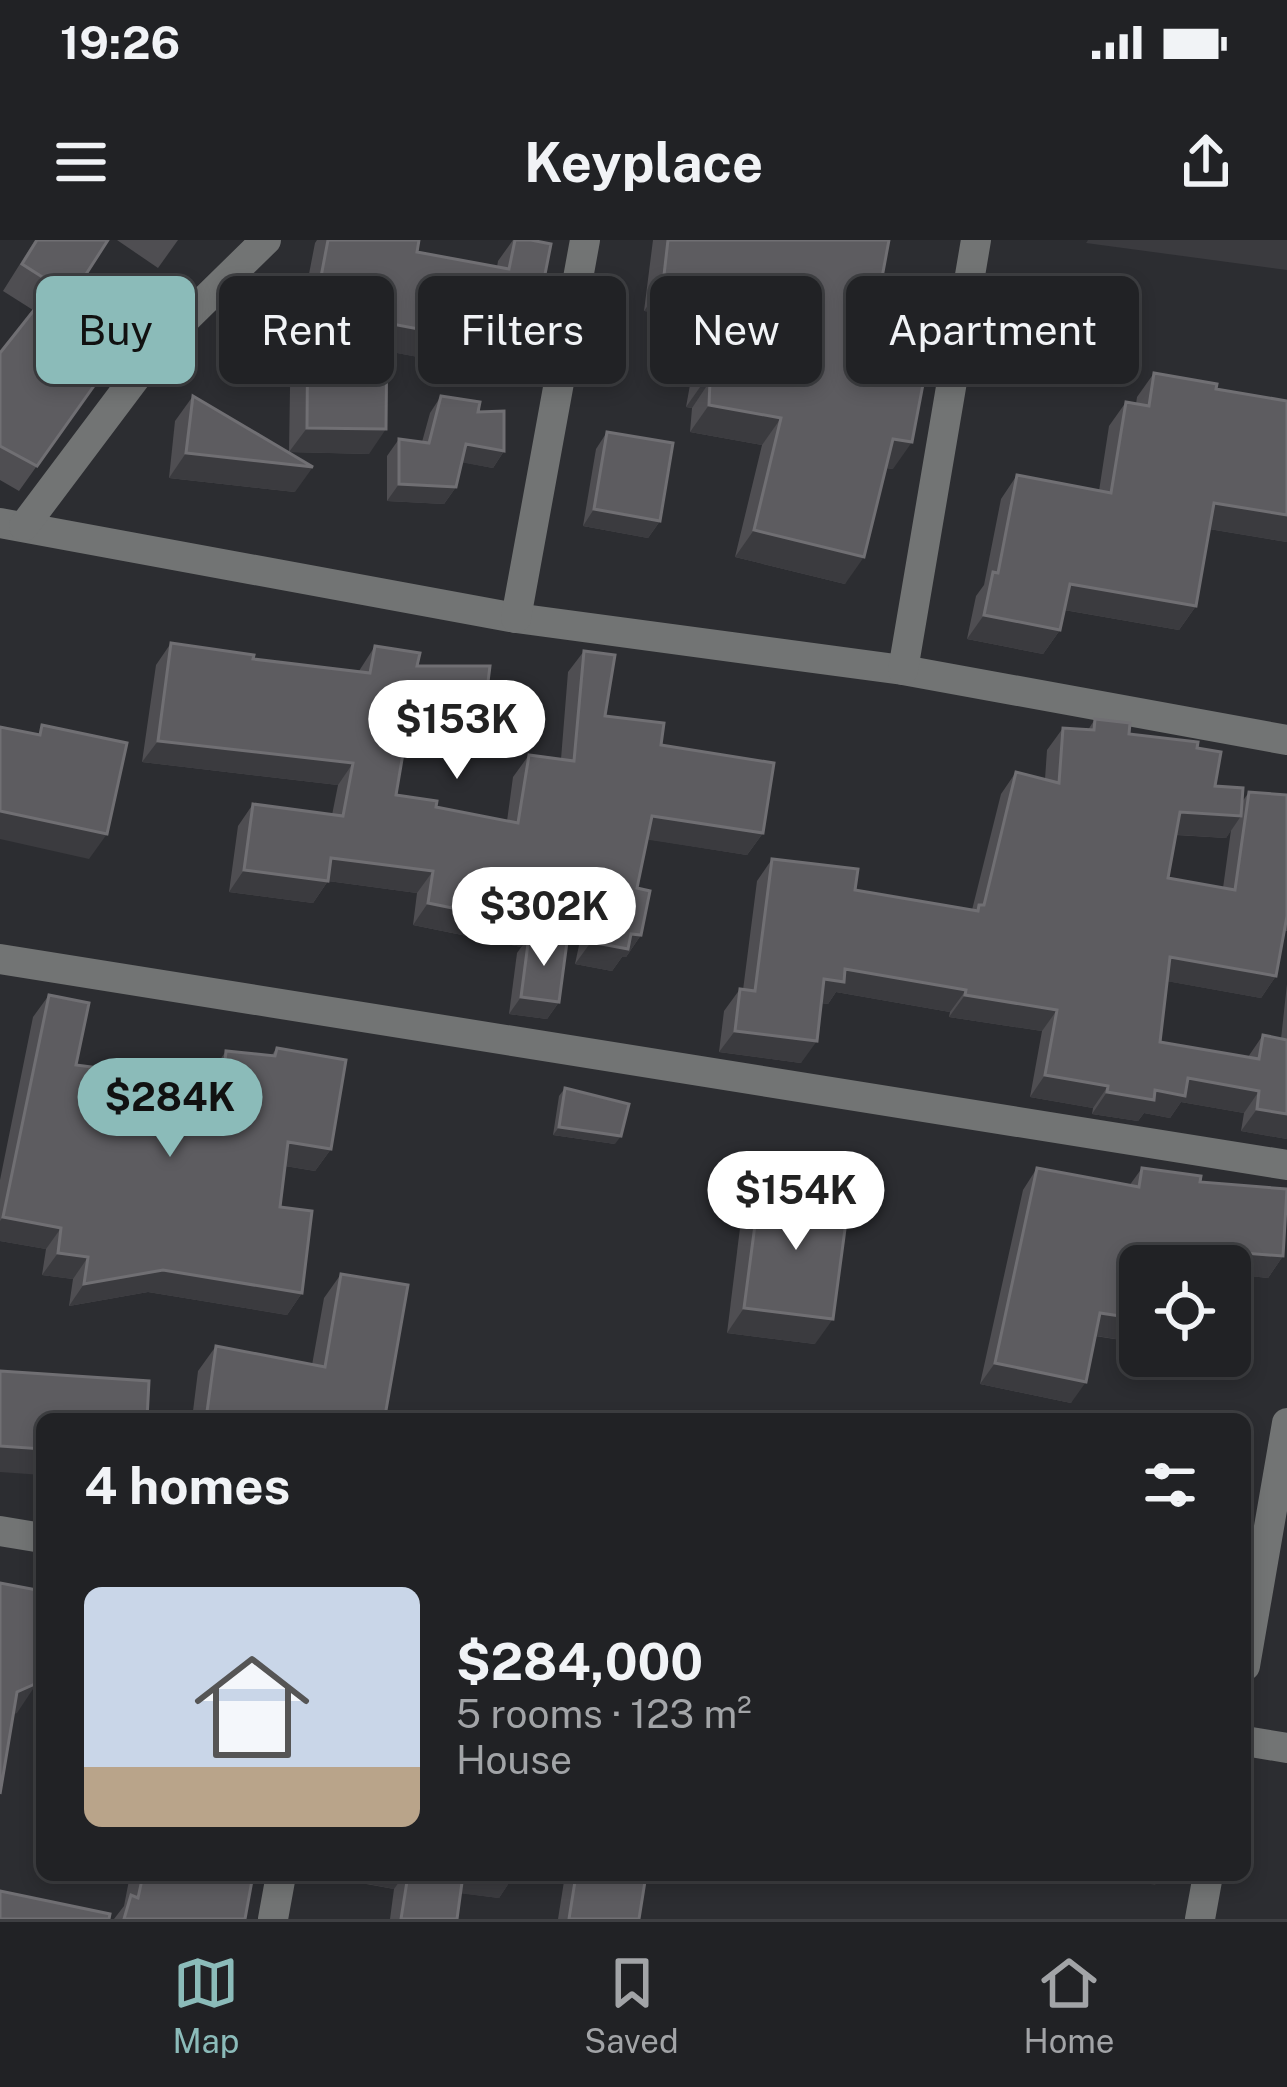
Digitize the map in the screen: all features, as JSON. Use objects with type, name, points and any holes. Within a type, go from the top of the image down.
[{"type":"street","points":[[266,240],[163,341],[12,525],[516,618],[903,670],[1287,740]]},
{"type":"street","points":[[516,618],[585,240]]},
{"type":"street","points":[[903,670],[976,240]]},
{"type":"street","points":[[0,958],[1287,1166]]},
{"type":"street","points":[[1251,1631],[1287,1423]]},
{"type":"street","points":[[0,1531],[36,1537]]},
{"type":"street","points":[[1251,1742],[1287,1748]]},
{"type":"street","points":[[273,1919],[280,1881]]},
{"type":"street","points":[[1200,1919],[1207,1881]]},
{"type":"building","points":[[37,240],[108,240],[85,276],[41,276],[22,264]]},
{"type":"building","points":[[328,240],[419,240],[417,252],[509,269],[515,240],[551,244],[545,276],[418,276],[418,329],[394,324],[394,276],[321,276]]},
{"type":"building","points":[[668,240],[889,240],[882,276],[846,276],[846,384],[923,384],[912,442],[893,439],[864,557],[754,530],[781,418],[709,405],[710,384],[822,384],[822,276],[664,276]]},
{"type":"building","points":[[36,308],[36,384],[95,384],[37,466],[0,446],[0,353]]},
{"type":"building","points":[[1154,373],[1287,401],[1287,515],[1214,503],[1196,606],[1070,584],[1060,630],[984,615],[993,572],[998,573],[1017,475],[1111,493],[1126,402],[1149,406]]},
{"type":"building","points":[[307,384],[386,384],[386,429],[307,428]]},
{"type":"building","points":[[193,396],[313,467],[186,453]]},
{"type":"building","points":[[441,396],[480,402],[478,412],[504,411],[504,451],[466,444],[456,487],[399,484],[399,439],[429,443]]},
{"type":"building","points":[[607,432],[673,443],[660,521],[594,509]]},
{"type":"building","points":[[171,643],[370,673],[375,646],[420,653],[417,666],[490,666],[484,714],[411,706],[396,795],[518,823],[529,755],[574,761],[584,651],[615,655],[605,716],[664,723],[661,745],[774,763],[763,833],[652,816],[637,888],[650,891],[641,935],[631,934],[628,949],[591,942],[602,886],[546,876],[536,925],[428,903],[433,871],[331,858],[328,881],[244,870],[253,804],[343,816],[353,763],[158,741]]},
{"type":"building","points":[[1095,719],[1130,723],[1129,734],[1198,742],[1197,748],[1221,752],[1215,786],[1243,788],[1241,816],[1180,812],[1168,878],[1235,890],[1249,792],[1287,795],[1287,916],[1276,976],[1170,957],[1160,1042],[1259,1059],[1263,1035],[1287,1040],[1287,1114],[1257,1109],[1259,1091],[1188,1078],[1185,1096],[1155,1090],[1154,1100],[1045,1075],[1057,1010],[845,969],[844,982],[824,979],[817,1041],[735,1031],[740,989],[755,991],[772,859],[858,869],[855,890],[978,911],[984,905],[1016,772],[1059,783],[1063,728],[1094,730]]},
{"type":"building","points":[[42,725],[127,743],[107,834],[0,811],[0,727],[40,735]]},
{"type":"building","points":[[529,936],[567,942],[559,1002],[521,997]]},
{"type":"building","points":[[49,995],[89,1003],[76,1065],[223,1084],[226,1051],[275,1056],[277,1048],[346,1060],[331,1149],[288,1142],[280,1207],[312,1211],[302,1293],[163,1270],[84,1284],[88,1257],[58,1253],[61,1228],[3,1217]]},
{"type":"building","points":[[565,1088],[629,1104],[621,1136],[559,1127]]},
{"type":"building","points":[[1037,1168],[1139,1187],[1142,1168],[1201,1176],[1200,1182],[1287,1189],[1283,1256],[1251,1254],[1251,1245],[1119,1245],[1119,1316],[1100,1313],[1086,1382],[995,1363]]},
{"type":"building","points":[[760,1187],[849,1199],[833,1319],[744,1308]]},
{"type":"building","points":[[341,1274],[408,1285],[386,1413],[207,1413],[216,1346],[325,1367]]},
{"type":"building","points":[[0,1371],[149,1381],[147,1413],[36,1413],[36,1449],[0,1446]]},
{"type":"building","points":[[0,1583],[36,1590],[36,1683],[17,1692],[0,1794]]},
{"type":"building","points":[[142,1881],[252,1881],[245,1919],[124,1919],[131,1895],[138,1898]]},
{"type":"building","points":[[407,1881],[462,1881],[457,1919],[401,1919]]},
{"type":"building","points":[[575,1881],[645,1881],[639,1919],[569,1919]]},
{"type":"building","points":[[0,1891],[110,1914],[109,1919],[0,1919]]}]
